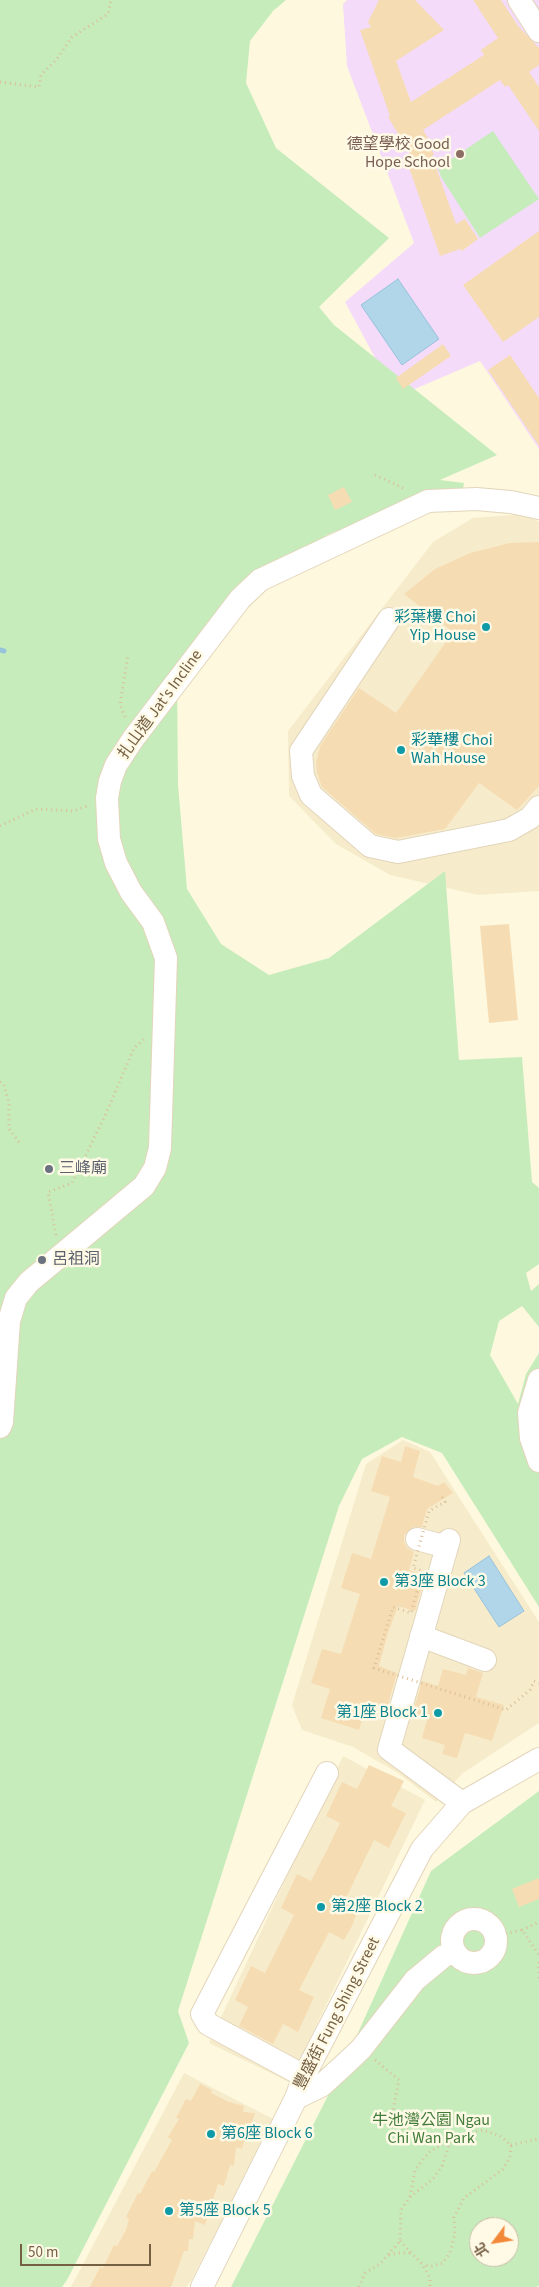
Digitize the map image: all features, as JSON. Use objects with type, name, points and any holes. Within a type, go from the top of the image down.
[{"type":"street","points":[[519,0],[539,31]]},
{"type":"street","name":"扎山道 Jat's Incline","points":[[0,1427],[2,1422],[9,1321],[16,1298],[29,1282],[61,1254],[144,1186],[155,1168],[160,1148],[166,1017],[166,958],[153,922],[132,892],[116,862],[109,839],[107,798],[110,781],[116,765],[133,739],[240,599],[260,580],[428,500],[476,499],[511,502],[539,508]]},
{"type":"street","points":[[389,619],[301,751],[303,776],[311,795],[370,846],[398,852],[509,830],[530,818],[539,807]]},
{"type":"street","points":[[539,1380],[529,1413],[531,1438],[539,1461]]},
{"type":"street","points":[[417,1539],[448,1544],[389,1749],[462,1803]]},
{"type":"street","points":[[421,1636],[485,1660]]},
{"type":"street","name":"豐盛街 Fung Shing Street","points":[[202,2287],[296,2098],[304,2076],[422,1849],[462,1803],[539,1759]]},
{"type":"street","points":[[304,2076],[208,2024],[202,2014],[327,1773]]},
{"type":"street","points":[[474,1919],[488,1923],[496,1936],[496,1943],[491,1956],[479,1962],[465,1961],[455,1952],[453,1937],[455,1930],[466,1920],[474,1919]]},
{"type":"street","points":[[296,2098],[321,2086],[343,2066],[361,2049],[415,1980],[444,1956],[455,1952]]},
{"type":"path","points":[[0,82],[39,87],[41,75],[57,59],[72,37],[108,14],[111,0]]},
{"type":"path","points":[[375,474],[428,500]]},
{"type":"path","points":[[128,655],[120,705],[133,739]]},
{"type":"path","points":[[0,826],[36,809],[74,811],[107,798]]},
{"type":"path","points":[[61,1254],[48,1192],[72,1183],[104,1118],[134,1048],[166,1017]]},
{"type":"path","points":[[0,1082],[4,1085],[9,1104],[9,1129],[19,1142]]},
{"type":"path","points":[[442,1496],[445,1502],[430,1511],[413,1568],[423,1571],[411,1613],[393,1607],[374,1668],[506,1710],[530,1690],[534,1681],[539,1683]]},
{"type":"path","points":[[496,1936],[522,1930],[539,1922]]},
{"type":"path","points":[[522,1930],[539,1955]]},
{"type":"path","points":[[539,1962],[539,1982]]},
{"type":"path","points":[[370,2056],[399,2080],[390,2126],[451,2139]]},
{"type":"path","points":[[410,2197],[416,2170],[429,2152],[459,2134],[483,2130],[500,2136],[510,2146],[510,2157],[503,2169],[464,2198],[454,2217],[455,2234],[450,2252],[443,2263],[432,2266],[423,2265]]},
{"type":"path","points":[[359,2287],[366,2273],[387,2256],[400,2241],[401,2210],[410,2197],[433,2179],[442,2166],[451,2139]]},
{"type":"path","points":[[510,2146],[539,2139]]},
{"type":"path","points":[[400,2241],[423,2265],[430,2278],[430,2287]]},
{"type":"path","points":[[387,2256],[398,2252],[411,2253]]},
{"type":"shaded area","name":"德望學校 Good Hope School","points":[[347,0],[539,0],[539,449],[480,361],[403,394],[386,378],[345,302],[414,243],[347,66],[343,4]]},
{"type":"shaded area","points":[[525,514],[539,522],[539,891],[478,895],[390,875],[336,844],[289,796],[288,731],[433,542],[473,518]]},
{"type":"shaded area","points":[[403,1440],[430,1452],[539,1622],[539,1723],[463,1773],[436,1802],[398,1773],[353,1747],[302,1730],[292,1705],[366,1464]]},
{"type":"shaded area","points":[[343,1756],[425,1800],[289,2082],[209,2043]]},
{"type":"shaded area","points":[[184,2073],[275,2120],[191,2281],[186,2287],[71,2287]]},
{"type":"green space","points":[[0,0],[286,0],[273,11],[250,41],[246,83],[276,148],[389,238],[319,307],[334,325],[497,455],[440,480],[464,483],[463,489],[453,488],[437,492],[342,536],[336,531],[325,536],[325,543],[271,569],[177,675],[178,785],[187,889],[221,944],[269,975],[329,958],[445,871],[459,1060],[522,1057],[532,1182],[539,1188],[539,1264],[526,1273],[531,1291],[539,1284],[539,1327],[522,1306],[499,1321],[490,1355],[518,1404],[526,1374],[539,1353],[539,1607],[442,1453],[402,1437],[362,1459],[339,1506],[178,2011],[189,2043],[62,2287],[0,2287]]},
{"type":"green space","points":[[493,131],[539,199],[480,238],[441,177],[438,168]]},
{"type":"green space","name":"牛池灣公園 Ngau Chi Wan Park","points":[[539,1791],[539,2285],[537,2287],[231,2287],[343,2066],[431,1871]]},
{"type":"water","points":[[398,279],[439,339],[402,365],[361,305]]},
{"type":"water","points":[[489,1556],[524,1611],[499,1627],[464,1573]]},
{"type":"building","points":[[379,0],[415,0],[444,30],[396,61],[411,102],[484,55],[481,50],[498,38],[473,0],[501,0],[518,26],[539,48],[539,65],[529,72],[539,87],[539,131],[508,85],[505,87],[500,80],[423,130],[428,138],[424,140],[434,154],[432,156],[456,224],[465,219],[478,239],[462,251],[460,249],[440,256],[406,159],[412,157],[388,117],[390,116],[360,30],[371,27],[368,22]]},
{"type":"building","points":[[539,231],[539,317],[503,342],[463,285]]},
{"type":"building","points":[[443,344],[451,356],[403,389],[396,378]]},
{"type":"building","points":[[510,355],[539,398],[539,446],[488,370]]},
{"type":"building","points":[[344,487],[352,502],[335,510],[328,495]]},
{"type":"building","points":[[539,542],[539,786],[517,810],[479,783],[445,829],[396,838],[376,834],[322,787],[317,773],[316,762],[320,746],[359,688],[396,713],[453,632],[404,594],[435,569],[470,553],[510,543]]},
{"type":"building","points":[[509,924],[518,1020],[489,1023],[480,926]]},
{"type":"building","points":[[405,1446],[420,1451],[413,1477],[438,1486],[444,1482],[453,1493],[427,1509],[422,1527],[413,1527],[404,1535],[404,1542],[407,1548],[414,1552],[409,1570],[425,1575],[415,1611],[398,1606],[388,1633],[379,1666],[397,1673],[387,1708],[368,1702],[359,1730],[321,1718],[330,1689],[311,1683],[322,1649],[341,1654],[360,1594],[341,1588],[352,1553],[371,1559],[390,1497],[371,1491],[382,1456],[401,1462]]},
{"type":"building","name":"第1座 Block 1","points":[[468,1668],[483,1673],[476,1697],[504,1705],[492,1741],[465,1733],[457,1758],[442,1754],[445,1745],[422,1738],[427,1720],[412,1716],[422,1681],[438,1686],[443,1669],[466,1675]]},
{"type":"building","points":[[369,1765],[404,1781],[391,1806],[406,1813],[389,1848],[374,1840],[346,1898],[360,1905],[352,1926],[344,1940],[329,1932],[299,1990],[314,1997],[298,2032],[283,2024],[273,2044],[239,2026],[248,2007],[235,2000],[251,1966],[265,1973],[294,1915],[281,1908],[297,1874],[311,1881],[327,1850],[340,1823],[326,1816],[342,1782],[357,1789]]},
{"type":"building","points":[[539,1878],[539,1899],[519,1907],[512,1889]]},
{"type":"building","points":[[200,2084],[212,2090],[211,2093],[229,2102],[244,2106],[243,2112],[255,2113],[246,2142],[244,2142],[242,2149],[236,2147],[234,2166],[230,2165],[224,2186],[218,2184],[205,2225],[195,2221],[193,2239],[189,2239],[188,2251],[184,2251],[171,2287],[90,2287],[100,2267],[103,2268],[114,2245],[117,2246],[126,2230],[129,2219],[126,2217],[138,2193],[140,2194],[172,2140],[168,2137],[179,2119],[176,2118],[186,2099],[191,2101]]},
{"type":"waterway","points":[[0,650],[4,651]]},
{"type":"place","name":"德望學校 Good Hope School","points":[[460,154]]},
{"type":"place","name":"彩葉樓 Choi Yip House","points":[[486,627]]},
{"type":"place","name":"彩華樓 Choi Wah House","points":[[401,750]]},
{"type":"place","name":"三峰廟","points":[[49,1169]]},
{"type":"place","name":"呂祖洞","points":[[42,1260]]},
{"type":"place","name":"第3座 Block 3","points":[[384,1582]]},
{"type":"place","name":"第1座 Block 1","points":[[438,1713]]},
{"type":"place","name":"第2座 Block 2","points":[[321,1907]]},
{"type":"place","name":"第6座 Block 6","points":[[211,2134]]},
{"type":"place","name":"第5座 Block 5","points":[[169,2211]]}]
